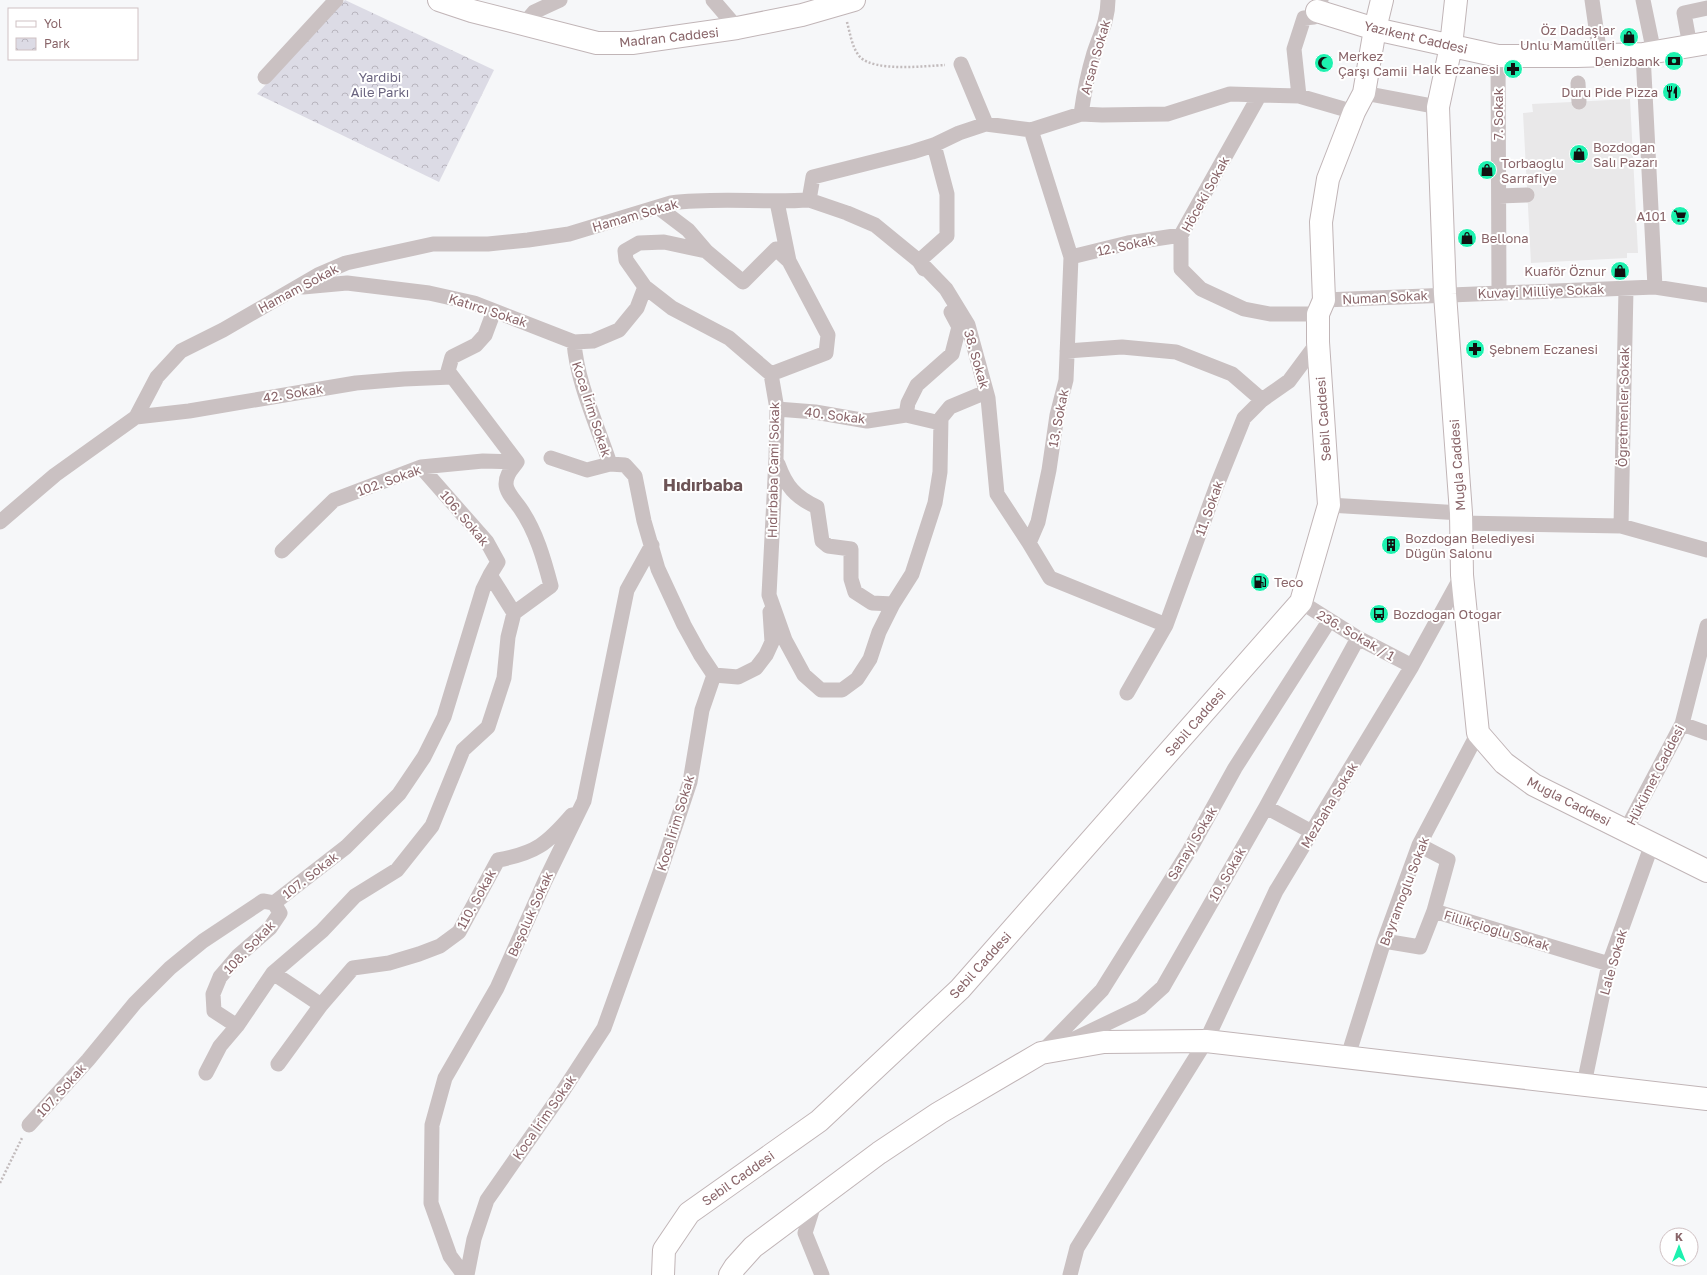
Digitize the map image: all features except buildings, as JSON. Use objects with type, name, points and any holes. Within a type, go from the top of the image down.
[{"type":"street","points":[[265,77],[336,0]]},
{"type":"street","name":"Madran Caddesi","points":[[439,0],[523,25],[597,43],[632,43],[737,28],[849,2]]},
{"type":"street","points":[[523,25],[534,12],[560,0]]},
{"type":"street","points":[[713,0],[737,28]]},
{"type":"street","name":"Arsan Sokak","points":[[1081,114],[1086,81],[1094,52],[1104,30],[1108,11],[1108,0]]},
{"type":"street","name":"Sebil Caddesi","points":[[662,1275],[664,1250],[689,1213],[819,1121],[960,989],[1301,602],[1329,505],[1318,342],[1321,307],[1321,222],[1328,179],[1354,112],[1364,93],[1375,29],[1382,0]]},
{"type":"street","name":"Muğla Caddesi","points":[[1456,0],[1451,46],[1438,107],[1446,294],[1461,518],[1462,575],[1478,733],[1504,763],[1534,785],[1707,871]]},
{"type":"street","points":[[1592,0],[1600,56]]},
{"type":"street","points":[[1642,0],[1648,53],[1655,287]]},
{"type":"street","points":[[1299,96],[1294,49],[1304,18],[1314,17],[1319,5]]},
{"type":"street","name":"Yazıkent Caddesi","points":[[1319,5],[1375,29],[1498,56],[1600,56],[1648,53],[1699,45]]},
{"type":"street","points":[[1699,45],[1684,13],[1707,8]]},
{"type":"street","name":"7. Sokak","points":[[1498,56],[1499,292]]},
{"type":"street","points":[[961,64],[986,124]]},
{"type":"street","points":[[1578,83],[1579,102]]},
{"type":"street","points":[[1364,93],[1438,107]]},
{"type":"street","points":[[809,200],[813,177],[912,152],[934,144],[959,132],[986,124],[1031,130],[1081,114],[1167,114],[1230,94],[1299,96],[1354,112]]},
{"type":"street","name":"Höceki Sokak","points":[[1259,96],[1182,235],[1181,269],[1201,288],[1244,310],[1270,314],[1321,307]]},
{"type":"street","name":"13. Sokak","points":[[1029,543],[1038,522],[1049,470],[1057,415],[1066,380],[1071,257],[1031,130]]},
{"type":"street","points":[[906,415],[908,403],[917,384],[952,354],[959,327],[944,298],[919,261],[947,236],[947,194],[934,144]]},
{"type":"street","points":[[1499,196],[1527,195]]},
{"type":"street","name":"Hamam Sokak","points":[[0,522],[55,475],[136,417],[157,377],[181,351],[223,330],[300,287],[318,275],[346,263],[433,244],[488,244],[569,234],[659,208],[671,203],[686,201],[777,202],[809,200]]},
{"type":"street","name":"38. Sokak","points":[[809,200],[847,213],[875,225],[919,261],[946,289],[968,325],[988,398],[997,494],[1029,543]]},
{"type":"street","points":[[706,251],[664,242],[639,243],[625,251],[626,260],[645,287],[672,308],[729,338],[771,374],[826,353],[828,335],[790,261],[777,202]]},
{"type":"street","points":[[659,208],[688,230],[706,251],[743,282],[776,249],[790,261]]},
{"type":"street","name":"12. Sokak","points":[[1071,257],[1128,243],[1182,235]]},
{"type":"street","name":"Katırcı Sokak","points":[[300,287],[347,283],[429,293],[474,303],[574,342],[593,341],[619,330],[637,308],[645,287]]},
{"type":"street","name":"Kuvayi Milliye Sokak","points":[[1446,294],[1655,287],[1707,295]]},
{"type":"street","name":"Ögretmenler Sokak","points":[[1621,526],[1626,288]]},
{"type":"street","name":"Numan Sokak","points":[[1321,307],[1446,294]]},
{"type":"street","points":[[206,1073],[220,1046],[237,1026],[273,973],[322,931],[355,896],[397,870],[432,826],[463,750],[488,727],[504,678],[508,637],[514,613],[551,586],[544,559],[530,524],[506,485],[508,474],[517,462],[448,371],[452,357],[476,346],[485,335],[494,311]]},
{"type":"street","name":"Koca İrim Sokak","points":[[467,1275],[474,1239],[487,1200],[561,1094],[604,1028],[659,875],[690,782],[702,710],[714,675],[684,625],[658,569],[644,521],[635,476],[625,465],[610,464],[575,360],[574,342]]},
{"type":"street","name":"11. Sokak","points":[[1127,693],[1166,625],[1216,485],[1244,418],[1262,400],[1289,381],[1318,342]]},
{"type":"street","points":[[1068,351],[1122,347],[1176,352],[1232,374],[1262,400]]},
{"type":"street","name":"Hıdırbaba Cami Sokak","points":[[771,374],[777,409],[769,595],[785,640],[804,675],[820,690],[842,690],[857,679],[870,659],[879,632],[893,604],[912,574],[935,503],[940,472],[940,423]]},
{"type":"street","name":"42. Sokak","points":[[136,417],[189,411],[356,383],[452,377]]},
{"type":"street","points":[[940,423],[941,418],[950,407],[986,392]]},
{"type":"street","name":"40. Sokak","points":[[777,409],[815,412],[867,421],[906,415],[940,423]]},
{"type":"street","points":[[551,458],[587,470],[610,464]]},
{"type":"street","points":[[776,459],[784,480],[792,490],[807,502],[817,507],[822,541],[828,546],[851,549],[851,579],[855,592],[872,603],[893,604]]},
{"type":"street","name":"102. Sokak","points":[[282,551],[334,500],[421,467],[483,461],[517,462]]},
{"type":"street","name":"106. Sokak","points":[[421,467],[487,542],[498,562],[490,575]]},
{"type":"street","points":[[1329,505],[1461,518],[1621,526],[1707,550]]},
{"type":"street","points":[[1029,543],[1050,578],[1166,625]]},
{"type":"street","name":"Beşoluk Sokak","points":[[464,1275],[450,1256],[431,1203],[432,1125],[445,1078],[497,988],[545,881],[584,801],[627,590],[652,545]]},
{"type":"street","points":[[490,575],[514,613]]},
{"type":"street","name":"107. Sokak","points":[[29,1125],[88,1060],[135,1003],[170,968],[203,941],[242,913],[263,901],[274,903],[346,847],[399,794],[424,756],[444,717],[480,597],[490,575]]},
{"type":"street","name":"Mezbaha Sokak","points":[[1070,1275],[1077,1248],[1206,1041],[1276,891],[1412,666],[1462,575]]},
{"type":"street","points":[[714,675],[738,677],[756,668],[766,655],[772,642],[769,595]]},
{"type":"street","name":"236. Sokak / 1","points":[[1301,602],[1358,638],[1412,666]]},
{"type":"street","name":"Sanayi Sokak","points":[[1041,1053],[1102,990],[1189,851],[1235,768],[1329,621]]},
{"type":"street","name":"Hükümet Caddesi","points":[[1626,830],[1682,724],[1707,626]]},
{"type":"street","name":"10. Sokak","points":[[1041,1053],[1087,1034],[1141,1007],[1163,987],[1266,807],[1358,638]]},
{"type":"street","points":[[1682,724],[1707,733]]},
{"type":"street","name":"Bayramoğlu Sokak","points":[[1348,1056],[1384,941],[1419,845],[1478,733]]},
{"type":"street","name":"110. Sokak","points":[[278,1064],[321,1005],[353,968],[389,963],[440,946],[459,932],[498,860],[512,858],[536,850],[555,834],[584,801]]},
{"type":"street","points":[[1266,807],[1312,832]]},
{"type":"street","name":"Lale Sokak","points":[[1584,1084],[1609,964],[1652,844]]},
{"type":"street","points":[[1419,845],[1448,860],[1434,911]]},
{"type":"street","name":"108. Sokak","points":[[237,1026],[214,1011],[213,994],[220,977],[238,956],[270,928],[280,913],[274,903]]},
{"type":"street","name":"Fillikçioğlu Sokak","points":[[1384,941],[1420,947],[1434,911],[1609,964]]},
{"type":"street","points":[[273,973],[321,1005]]},
{"type":"street","points":[[730,1275],[735,1267],[753,1247],[879,1153],[940,1113],[1041,1053],[1104,1042],[1206,1041],[1348,1056],[1707,1099]]},
{"type":"street","points":[[815,1201],[805,1233],[822,1275]]},
{"type":"path","points":[[849,2],[852,43],[860,57],[873,65],[898,66],[961,64]]},
{"type":"path","points":[[0,1183],[29,1125]]},
{"type":"shaded area","name":"Bozdoğan Salı Pazarı","points":[[1630,99],[1638,253],[1627,253],[1627,258],[1531,263],[1523,113],[1533,112],[1532,104]]},
{"type":"green space","name":"Yardibi Aile Parkı","points":[[345,0],[494,70],[439,182],[257,94]]},
{"type":"place","name":"Öz Dadaşlar Unlu Mamülleri","points":[[1629,37]]},
{"type":"place","name":"Denizbank","points":[[1674,61]]},
{"type":"place","name":"Merkez Çarşı Camii","points":[[1324,63]]},
{"type":"place","name":"Halk Eczanesi","points":[[1513,69]]},
{"type":"place","name":"Duru Pide Pizza","points":[[1672,92]]},
{"type":"place","name":"Bozdoğan Salı Pazarı","points":[[1579,154]]},
{"type":"place","name":"Torbaoğlu Sarrafiye","points":[[1487,170]]},
{"type":"place","name":"A101","points":[[1680,216]]},
{"type":"place","name":"Bellona","points":[[1467,238]]},
{"type":"place","name":"Kuaför Öznur","points":[[1620,271]]},
{"type":"place","name":"Şebnem Eczanesi","points":[[1475,349]]},
{"type":"place","name":"Bozdoğan Belediyesi Düğün Salonu","points":[[1391,545]]},
{"type":"place","name":"Teco","points":[[1260,582]]},
{"type":"place","name":"Bozdoğan Otogar","points":[[1379,614]]},
{"type":"district","name":"Hıdırbaba","points":[[703,484]]}]
